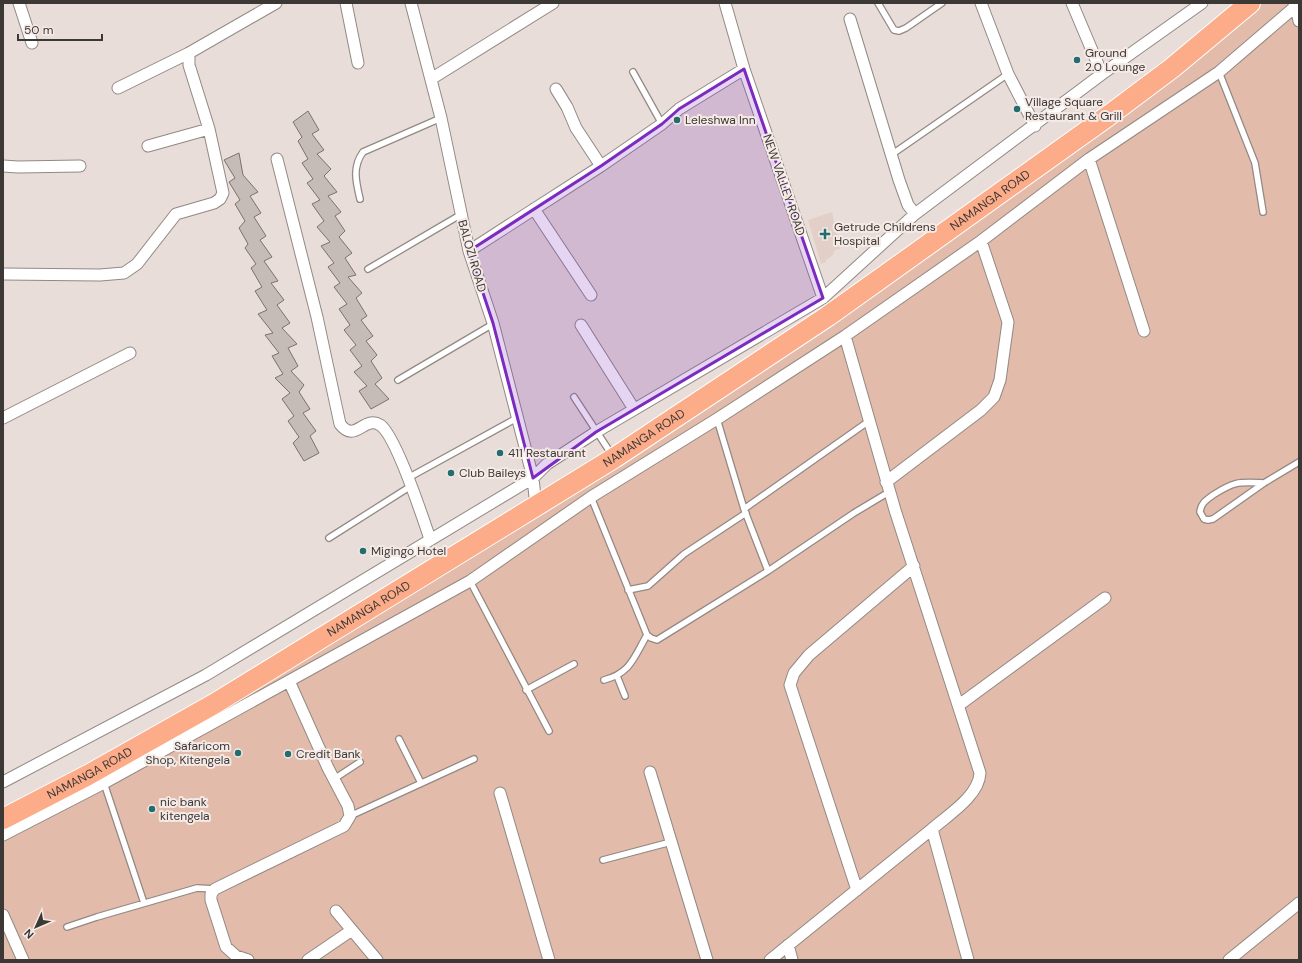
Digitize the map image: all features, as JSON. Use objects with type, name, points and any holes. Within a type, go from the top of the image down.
[{"type":"highway","name":"NAMANGA ROAD","points":[[3,819],[88,775],[214,704],[614,458],[828,316],[1076,139],[1172,68],[1250,3]]},
{"type":"street","points":[[19,3],[32,44]]},
{"type":"street","points":[[118,88],[189,53],[276,3]]},
{"type":"street","points":[[346,3],[358,63]]},
{"type":"street","name":"BALOZI ROAD","points":[[411,3],[441,118],[460,215],[469,251],[494,324],[533,478],[536,507]]},
{"type":"street","points":[[431,79],[553,3]]},
{"type":"street","name":"NEW VALLEY ROAD","points":[[725,3],[744,69],[823,298]]},
{"type":"street","points":[[981,3],[1008,74],[1035,126]]},
{"type":"street","points":[[1072,3],[1102,74]]},
{"type":"street","points":[[3,782],[206,675],[533,478],[547,464],[596,432],[823,298],[915,214],[1035,126],[1102,74],[1202,3]]},
{"type":"street","points":[[1296,5],[1299,21]]},
{"type":"street","points":[[3,835],[104,783],[470,581],[591,497],[717,419],[845,336],[981,241],[1089,159],[1219,72],[1296,5]]},
{"type":"street","points":[[850,19],[891,155],[908,205],[915,214]]},
{"type":"street","points":[[3,274],[100,275],[124,273],[131,270],[138,264],[176,214],[214,203],[220,199],[223,193],[208,130],[189,65],[189,53]]},
{"type":"street","points":[[469,251],[601,166],[662,124],[679,109],[744,69]]},
{"type":"street","points":[[556,89],[567,107],[576,128],[601,166]]},
{"type":"street","points":[[148,146],[208,130]]},
{"type":"street","points":[[277,159],[317,317],[340,424],[344,429],[349,431],[354,431],[371,422],[376,422],[386,429],[410,482],[430,539]]},
{"type":"street","points":[[1089,159],[1144,331]]},
{"type":"street","points":[[3,166],[80,166]]},
{"type":"street","points":[[534,209],[591,295]]},
{"type":"street","points":[[888,487],[981,410],[994,397],[1000,380],[1008,322],[981,241]]},
{"type":"street","points":[[581,325],[634,409]]},
{"type":"street","points":[[770,960],[932,829],[974,792],[980,781],[980,774],[959,705],[888,487],[845,336]]},
{"type":"street","points":[[3,418],[130,353]]},
{"type":"street","points":[[857,890],[790,685],[798,667],[809,655],[914,566]]},
{"type":"street","points":[[959,705],[1105,598]]},
{"type":"street","points":[[248,960],[236,956],[226,947],[211,900],[211,894],[215,889],[344,826],[350,816],[348,806],[289,681]]},
{"type":"street","points":[[650,772],[707,960]]},
{"type":"street","points":[[500,794],[549,960]]},
{"type":"street","points":[[932,829],[968,960]]},
{"type":"street","points":[[1229,960],[1299,903]]},
{"type":"street","points":[[336,911],[377,960]]},
{"type":"street","points":[[3,915],[23,960]]},
{"type":"street","points":[[308,960],[352,930]]},
{"type":"street","points":[[788,945],[792,960]]},
{"type":"lane","points":[[878,3],[894,30],[900,31],[942,3]]},
{"type":"lane","points":[[633,72],[662,124]]},
{"type":"lane","points":[[1219,72],[1255,163],[1263,212]]},
{"type":"lane","points":[[891,155],[1008,74]]},
{"type":"lane","points":[[360,199],[355,178],[357,160],[363,152],[441,118]]},
{"type":"lane","points":[[368,269],[460,215]]},
{"type":"lane","points":[[398,380],[494,324]]},
{"type":"lane","points":[[574,397],[614,458]]},
{"type":"lane","points":[[329,538],[410,482],[517,418]]},
{"type":"lane","points":[[717,419],[745,511],[768,570]]},
{"type":"lane","points":[[628,590],[648,586],[684,554],[869,421]]},
{"type":"lane","points":[[1264,483],[1241,482],[1229,484],[1204,502],[1200,512],[1204,519],[1213,519],[1264,483],[1299,462]]},
{"type":"lane","points":[[591,497],[646,634],[657,640],[768,570],[854,513],[888,487]]},
{"type":"lane","points":[[470,581],[548,731]]},
{"type":"lane","points":[[604,680],[617,676],[626,670],[646,634]]},
{"type":"lane","points":[[526,690],[574,664]]},
{"type":"lane","points":[[617,676],[625,696]]},
{"type":"lane","points":[[399,739],[421,783]]},
{"type":"lane","points":[[350,816],[474,759]]},
{"type":"lane","points":[[334,779],[360,762]]},
{"type":"lane","points":[[104,783],[144,903]]},
{"type":"lane","points":[[603,860],[672,842]]},
{"type":"lane","points":[[67,928],[144,903],[197,888],[215,889]]},
{"type":"highlighted area","points":[[744,69],[823,298],[596,432],[533,478],[493,323],[469,251],[601,166],[662,124],[679,109]]},
{"type":"shaded area","points":[[1250,3],[1299,3],[1299,960],[3,960],[3,819],[88,775],[826,323]]},
{"type":"shaded area","name":"Getrude Childrens Hospital","points":[[832,212],[840,249],[835,250],[826,262],[821,264],[808,220]]},
{"type":"building","points":[[308,111],[319,130],[312,134],[324,150],[317,154],[331,169],[324,176],[337,192],[328,196],[341,212],[335,216],[345,231],[339,237],[352,253],[345,258],[356,275],[348,277],[362,293],[356,298],[367,316],[361,320],[373,336],[366,341],[377,355],[371,361],[382,378],[375,384],[389,399],[371,409],[359,391],[367,386],[354,372],[362,366],[350,350],[356,345],[344,330],[350,325],[339,309],[347,304],[334,287],[340,283],[328,267],[334,263],[321,246],[330,242],[317,227],[324,221],[312,204],[320,200],[307,183],[313,179],[302,163],[308,159],[298,141],[302,137],[293,122]]},
{"type":"building","points":[[239,153],[243,175],[258,192],[250,196],[261,213],[254,217],[266,236],[260,240],[272,257],[264,261],[278,281],[271,283],[284,300],[277,305],[290,323],[282,328],[297,344],[288,348],[298,366],[291,371],[304,385],[299,392],[310,409],[303,413],[316,431],[310,436],[319,453],[304,461],[293,443],[299,437],[288,421],[294,416],[282,399],[290,393],[275,378],[283,374],[272,356],[279,353],[265,335],[273,333],[258,314],[267,310],[255,291],[262,287],[251,268],[256,264],[245,248],[248,244],[239,228],[245,221],[235,204],[240,200],[229,182],[235,178],[224,160]]},
{"type":"place","name":"Ground 2.0 Lounge","points":[[1077,60]]},
{"type":"place","name":"Village Square Restaurant & Grill","points":[[1017,109]]},
{"type":"place","name":"Leleshwa Inn","points":[[677,120]]},
{"type":"place","name":"Getrude Childrens Hospital","points":[[825,234]]},
{"type":"place","name":"411 Restaurant","points":[[500,453]]},
{"type":"place","name":"Club Baileys","points":[[451,473]]},
{"type":"place","name":"Migingo Hotel","points":[[363,551]]},
{"type":"place","name":"Safaricom Shop, Kitengela","points":[[238,753]]},
{"type":"place","name":"Credit Bank","points":[[288,754]]},
{"type":"place","name":"nic bank kitengela","points":[[152,809]]}]
